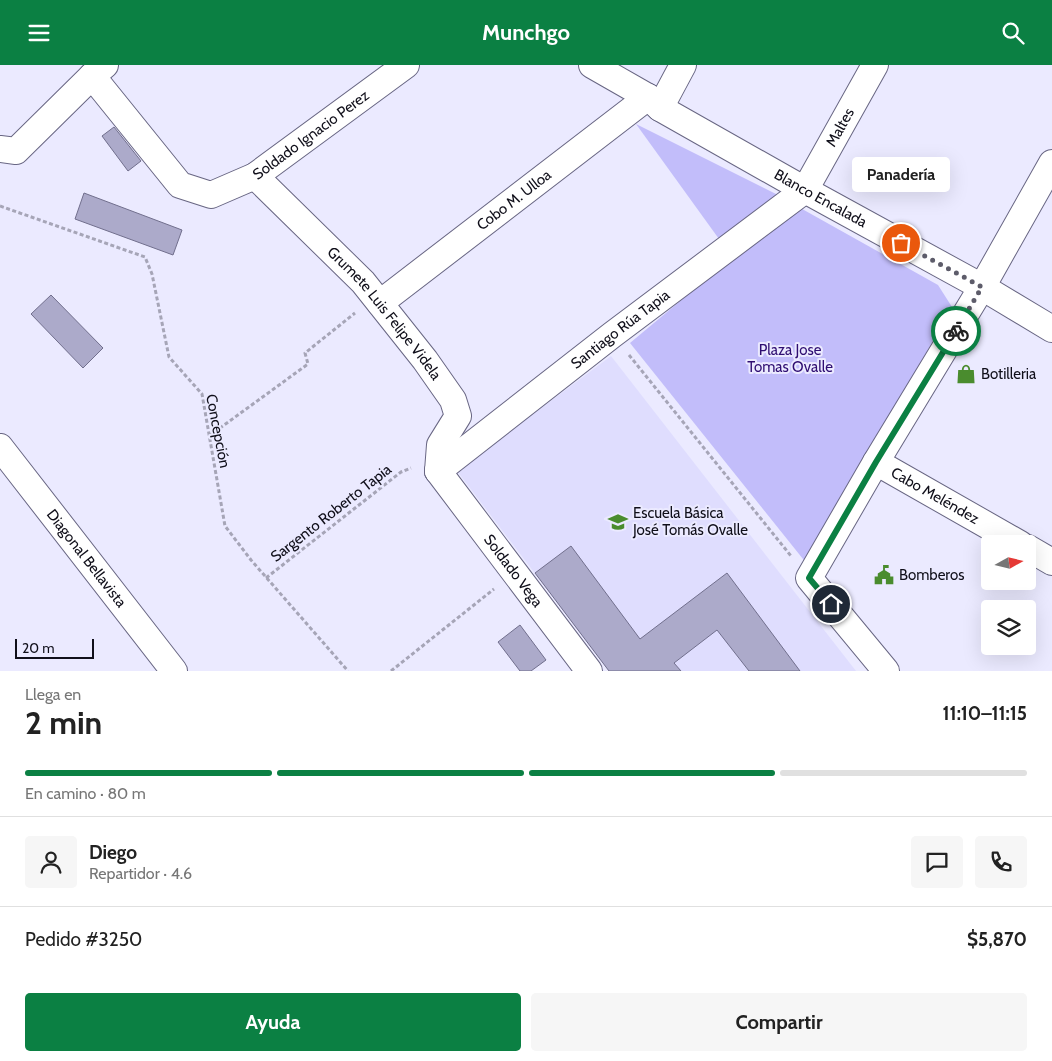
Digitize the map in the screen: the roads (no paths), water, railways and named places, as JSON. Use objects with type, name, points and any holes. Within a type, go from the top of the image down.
[{"type":"street","name":"Soldado Ignacio Perez","points":[[99,70],[180,185],[211,195],[255,176],[406,65]]},
{"type":"street","name":"Blanco Encalada","points":[[592,65],[805,190],[982,287],[1052,329]]},
{"type":"street","points":[[654,102],[683,65]]},
{"type":"street","name":"Maltes","points":[[805,190],[875,65]]},
{"type":"street","points":[[0,149],[16,151],[99,70]]},
{"type":"street","name":"Cobo M. Ulloa","points":[[378,300],[654,102]]},
{"type":"street","points":[[886,671],[809,578],[876,462],[982,287],[1052,163]]},
{"type":"street","name":"Grumete Luis Felipe Videla","points":[[255,176],[363,282],[426,360],[453,400],[458,416],[440,445],[439,465]]},
{"type":"street","name":"Santiago Rúa Tapia","points":[[439,465],[805,190]]},
{"type":"street","name":"Diagonal Bellavista","points":[[0,447],[174,671]]},
{"type":"street","name":"Cabo Meléndez","points":[[876,462],[1004,535]]},
{"type":"street","name":"Soldado Vega","points":[[439,465],[515,573],[588,671]]},
{"type":"street","points":[[1036,553],[1052,562]]},
{"type":"place","name":"Panadería","points":[[901,243]]},
{"type":"place","name":"Botilleria","points":[[966,374]]},
{"type":"place","name":"Escuela Básica José Tomás Ovalle","points":[[618,522]]},
{"type":"place","name":"Bomberos","points":[[884,575]]},
{"type":"park label","name":"Plaza Jose Tomas Ovalle","points":[[790,358]]}]
